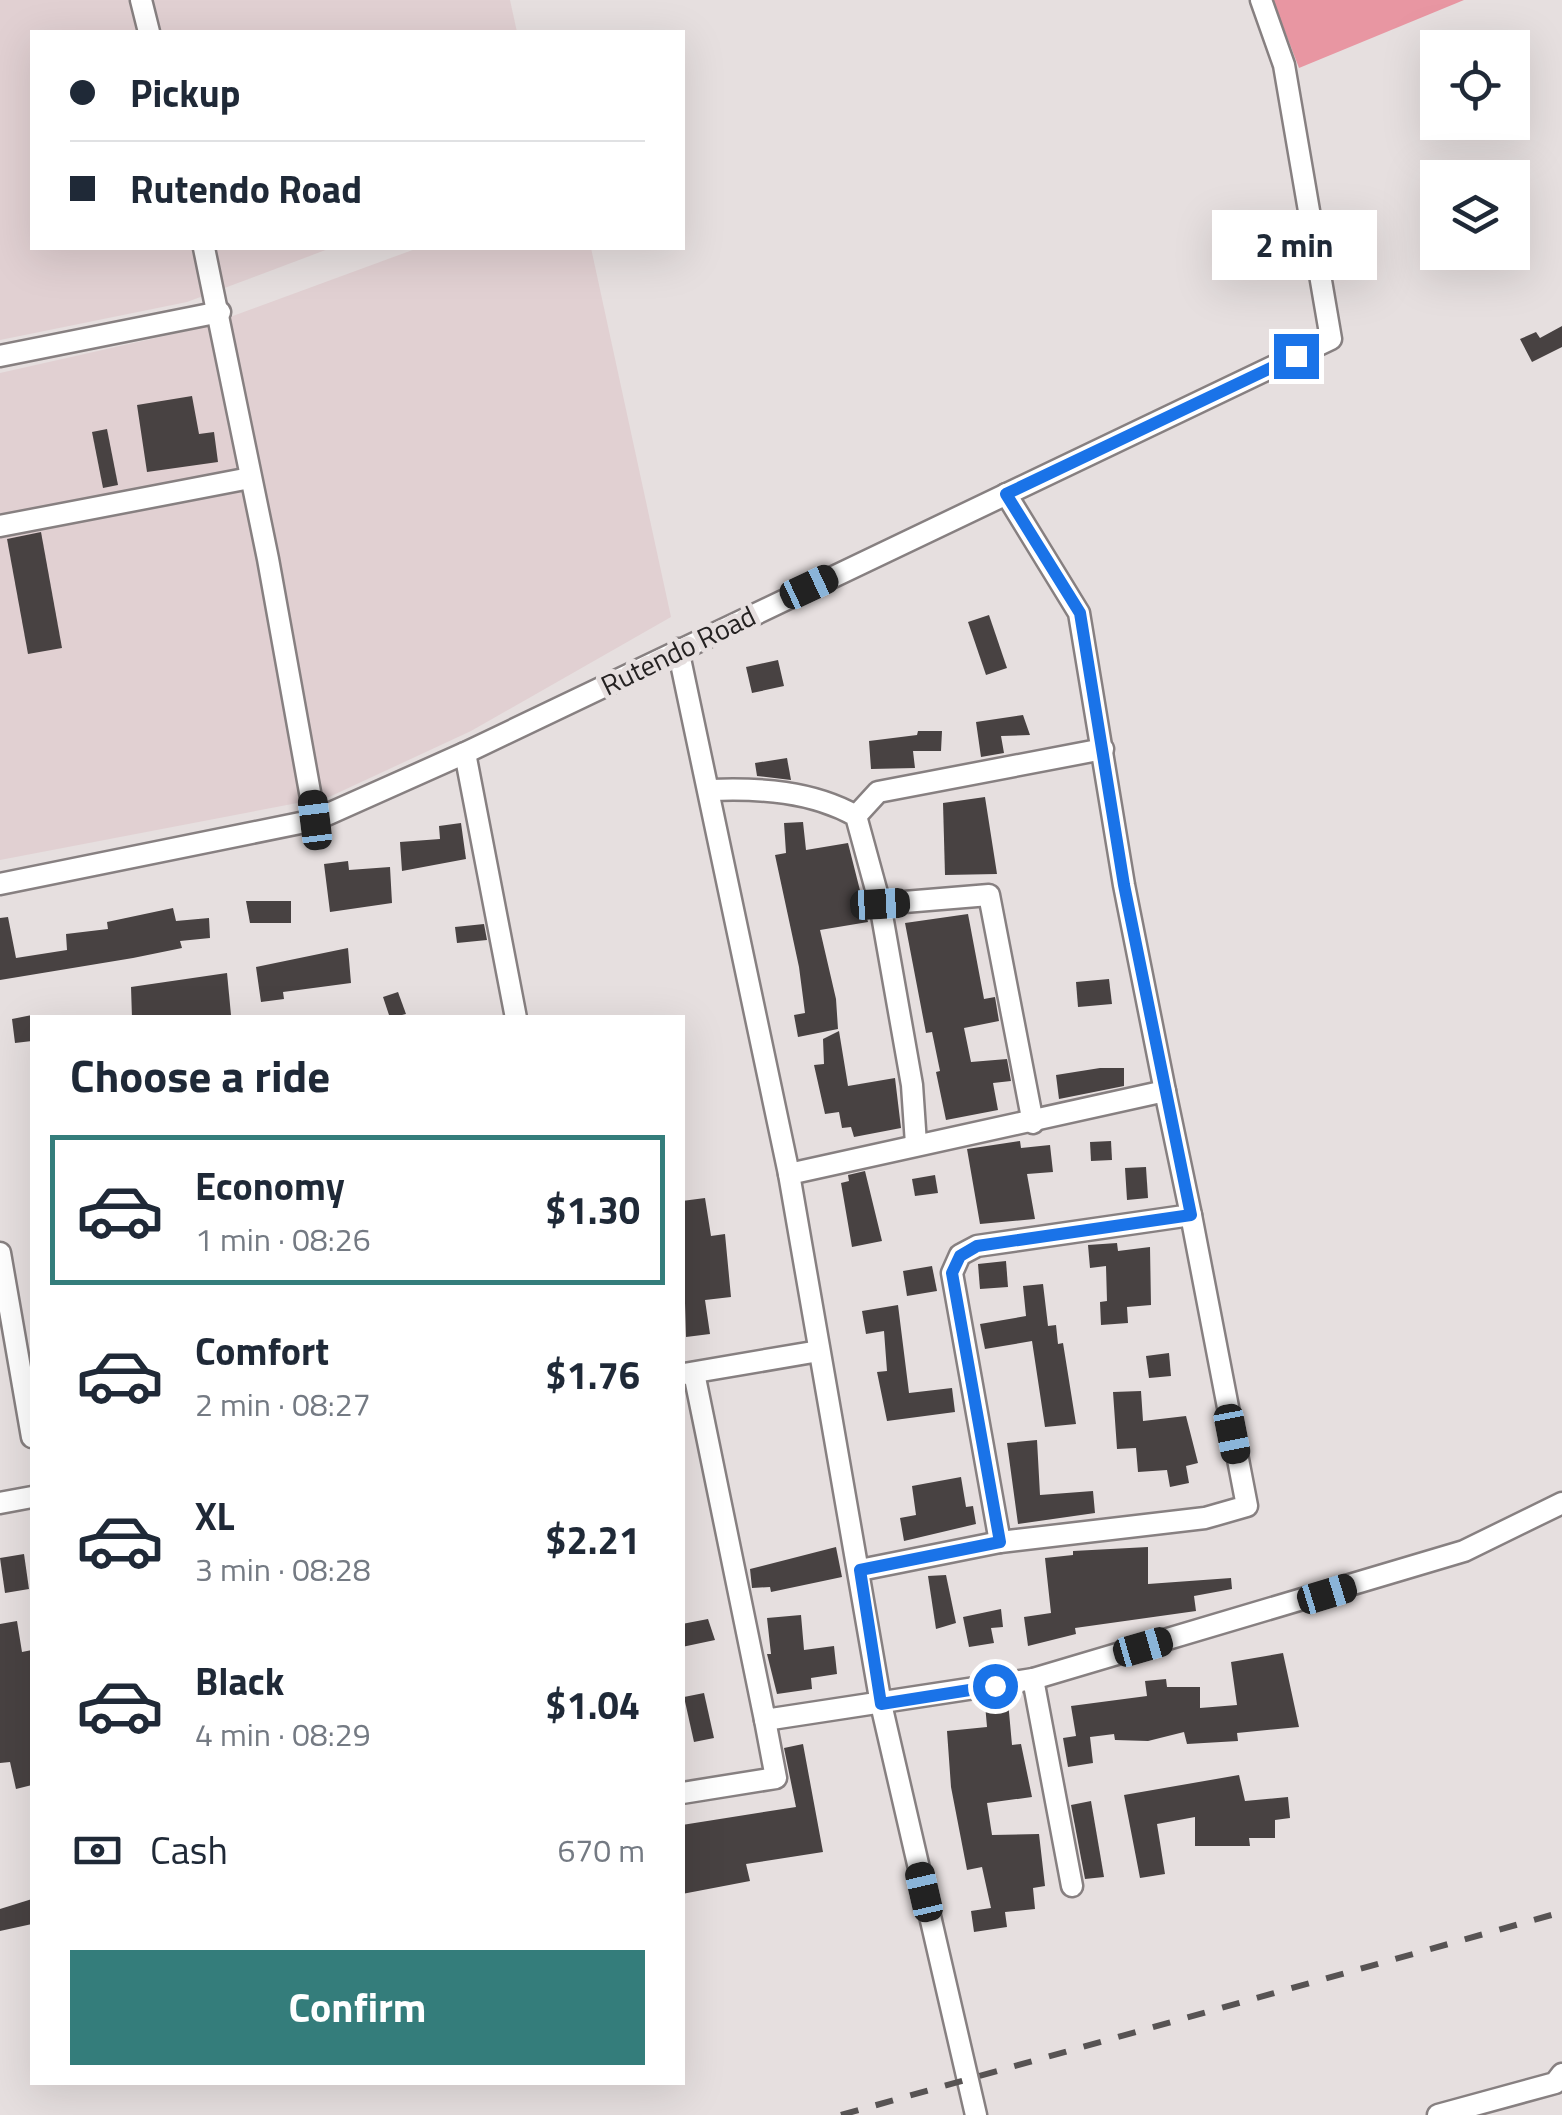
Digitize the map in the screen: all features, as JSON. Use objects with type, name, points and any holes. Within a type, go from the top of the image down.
[{"type":"street","points":[[141,0],[148,30]]},
{"type":"street","name":"Rutendo Road","points":[[0,884],[315,820],[465,753],[1331,340],[1284,65],[1261,0]]},
{"type":"street","points":[[204,250],[307,759],[315,820]]},
{"type":"street","points":[[0,356],[220,312]]},
{"type":"street","points":[[0,526],[250,478]]},
{"type":"street","points":[[860,1570],[1000,1542],[1205,1518],[1247,1506],[1165,1091],[1080,613],[1006,494]]},
{"type":"street","points":[[678,649],[790,1174],[881,1704],[976,2115]]},
{"type":"street","points":[[856,816],[878,792],[1103,749]]},
{"type":"street","points":[[465,753],[515,1015]]},
{"type":"street","points":[[710,790],[748,788],[830,801],[856,816],[880,904],[912,1085],[916,1144]]},
{"type":"street","points":[[880,904],[989,895],[1033,1123]]},
{"type":"street","points":[[790,1174],[1165,1091]]},
{"type":"street","points":[[1000,1542],[952,1273],[960,1256],[977,1246],[1191,1215]]},
{"type":"street","points":[[0,1252],[30,1425]]},
{"type":"street","points":[[685,1792],[776,1778],[688,1374],[819,1351]]},
{"type":"street","points":[[0,1503],[30,1497]]},
{"type":"street","points":[[764,1720],[1033,1679],[1464,1551],[1562,1503]]},
{"type":"street","points":[[1033,1679],[1072,1886]]},
{"type":"street","points":[[1438,2115],[1554,2083],[1562,2074]]},
{"type":"shaded area","points":[[0,0],[510,0],[517,30],[30,30],[30,250],[326,250],[187,302],[0,340]]},
{"type":"shaded area","points":[[1273,0],[1464,0],[1299,68]]},
{"type":"shaded area","points":[[413,250],[591,250],[671,617],[471,731],[329,797],[0,860],[0,373],[200,328]]},
{"type":"building","points":[[1562,326],[1562,347],[1532,362],[1520,339],[1536,332],[1540,338]]},
{"type":"building","points":[[192,396],[199,434],[214,432],[218,462],[147,472],[137,405]]},
{"type":"building","points":[[107,429],[118,485],[103,488],[92,432]]},
{"type":"building","points":[[41,532],[62,648],[28,654],[7,539]]},
{"type":"building","points":[[989,615],[1007,668],[986,675],[968,622]]},
{"type":"building","points":[[778,660],[784,686],[752,693],[746,667]]},
{"type":"building","points":[[1023,715],[1030,735],[1001,736],[1004,753],[981,757],[976,722]]},
{"type":"building","points":[[918,731],[942,731],[941,751],[913,751],[915,768],[871,769],[869,741],[917,735]]},
{"type":"building","points":[[787,758],[791,780],[757,776],[755,763]]},
{"type":"building","points":[[985,797],[997,874],[945,875],[943,803]]},
{"type":"building","points":[[803,822],[806,850],[848,843],[868,922],[820,930],[836,999],[838,1029],[798,1037],[794,1015],[805,1013],[775,855],[786,853],[784,823]]},
{"type":"building","points":[[461,823],[466,859],[402,871],[400,842],[440,839],[439,826]]},
{"type":"building","points":[[348,861],[349,870],[390,867],[392,903],[330,912],[324,864]]},
{"type":"building","points":[[246,901],[291,901],[291,923],[250,923]]},
{"type":"building","points":[[173,908],[176,921],[209,918],[210,938],[180,941],[182,948],[133,958],[0,980],[0,918],[8,917],[16,958],[67,950],[66,934],[108,929],[107,922]]},
{"type":"building","points":[[968,914],[984,999],[995,997],[999,1021],[964,1028],[971,1062],[1007,1059],[1011,1081],[993,1083],[998,1110],[946,1120],[932,1032],[926,1033],[905,923]]},
{"type":"building","points":[[484,924],[487,940],[457,943],[455,927]]},
{"type":"building","points":[[348,948],[351,983],[283,992],[284,999],[261,1002],[256,967]]},
{"type":"building","points":[[227,973],[231,1015],[132,1015],[131,987]]},
{"type":"building","points":[[1109,979],[1112,1004],[1078,1007],[1076,982]]},
{"type":"building","points":[[398,992],[406,1014],[389,1015],[383,997]]},
{"type":"building","points":[[30,1015],[30,1041],[15,1043],[12,1019]]},
{"type":"building","points":[[839,1031],[848,1086],[895,1078],[901,1128],[854,1137],[851,1127],[842,1128],[839,1112],[825,1114],[814,1065],[824,1064],[823,1039]]},
{"type":"building","points":[[1124,1068],[1124,1086],[1059,1099],[1056,1075]]},
{"type":"building","points":[[1020,1141],[1021,1148],[1050,1145],[1053,1172],[1027,1174],[1035,1219],[980,1224],[967,1149]]},
{"type":"building","points":[[1111,1141],[1112,1160],[1091,1161],[1090,1142]]},
{"type":"building","points":[[1146,1167],[1148,1198],[1127,1200],[1125,1168]]},
{"type":"building","points":[[865,1171],[882,1241],[852,1247],[841,1183],[849,1181],[848,1175]]},
{"type":"building","points":[[935,1175],[938,1193],[915,1196],[912,1179]]},
{"type":"building","points":[[705,1198],[711,1236],[725,1234],[731,1297],[705,1300],[710,1334],[686,1337],[685,1303],[685,1201]]},
{"type":"building","points":[[1117,1243],[1118,1251],[1150,1247],[1151,1305],[1127,1307],[1128,1323],[1101,1325],[1100,1302],[1107,1301],[1106,1266],[1090,1268],[1088,1245]]},
{"type":"building","points":[[1006,1261],[1008,1287],[980,1289],[978,1264]]},
{"type":"building","points":[[932,1266],[937,1291],[907,1296],[903,1271]]},
{"type":"building","points":[[1043,1284],[1048,1326],[1056,1325],[1058,1344],[1063,1343],[1076,1424],[1045,1427],[1032,1341],[985,1349],[980,1324],[1026,1316],[1023,1286]]},
{"type":"building","points":[[898,1305],[909,1393],[952,1388],[955,1412],[887,1421],[877,1372],[887,1371],[884,1331],[866,1334],[862,1311]]},
{"type":"building","points":[[1169,1353],[1171,1376],[1149,1378],[1146,1356]]},
{"type":"building","points":[[1141,1391],[1143,1421],[1186,1416],[1198,1463],[1186,1466],[1189,1483],[1170,1487],[1167,1470],[1138,1472],[1136,1448],[1117,1449],[1113,1392]]},
{"type":"building","points":[[1037,1440],[1040,1495],[1093,1491],[1095,1513],[1018,1524],[1007,1443]]},
{"type":"building","points":[[961,1477],[966,1507],[973,1506],[976,1524],[904,1541],[900,1518],[916,1515],[912,1486]]},
{"type":"building","points":[[836,1547],[842,1577],[771,1592],[770,1587],[752,1588],[750,1569]]},
{"type":"building","points":[[1148,1547],[1148,1584],[1231,1578],[1232,1589],[1194,1596],[1196,1611],[1075,1628],[1076,1634],[1028,1646],[1024,1617],[1051,1613],[1045,1558],[1073,1555],[1073,1551]]},
{"type":"building","points":[[24,1554],[29,1589],[5,1593],[0,1558]]},
{"type":"building","points":[[946,1575],[956,1623],[936,1629],[928,1576]]},
{"type":"building","points":[[1001,1609],[1003,1627],[991,1628],[994,1643],[969,1647],[963,1617]]},
{"type":"building","points":[[801,1615],[804,1650],[834,1646],[837,1674],[811,1678],[812,1689],[777,1694],[767,1654],[771,1654],[767,1618]]},
{"type":"building","points":[[708,1619],[715,1640],[685,1646],[685,1623]]},
{"type":"building","points":[[17,1621],[22,1652],[30,1650],[30,1786],[16,1789],[10,1762],[0,1763],[0,1624]]},
{"type":"building","points":[[1283,1653],[1299,1727],[1237,1733],[1238,1741],[1187,1744],[1184,1732],[1148,1741],[1115,1740],[1114,1734],[1090,1737],[1093,1763],[1068,1767],[1063,1738],[1076,1736],[1071,1706],[1147,1696],[1145,1681],[1166,1679],[1167,1687],[1200,1687],[1200,1708],[1237,1705],[1231,1662]]},
{"type":"building","points":[[704,1693],[714,1738],[694,1742],[685,1697]]},
{"type":"building","points":[[1008,1701],[1012,1745],[1021,1744],[1032,1797],[987,1803],[992,1835],[1039,1834],[1045,1886],[1033,1888],[1035,1909],[1005,1912],[1007,1927],[974,1932],[971,1911],[991,1908],[982,1867],[967,1870],[951,1787],[947,1731],[987,1727],[985,1704]]},
{"type":"building","points":[[803,1744],[823,1852],[746,1864],[750,1881],[685,1893],[685,1825],[796,1807],[784,1748]]},
{"type":"building","points":[[1239,1775],[1245,1801],[1288,1797],[1290,1818],[1275,1820],[1275,1838],[1249,1838],[1250,1846],[1195,1846],[1195,1817],[1157,1824],[1165,1874],[1140,1878],[1124,1795]]},
{"type":"building","points":[[1091,1801],[1104,1877],[1085,1879],[1071,1805]]},
{"type":"building","points":[[30,1900],[30,1924],[0,1931],[0,1909]]},
{"type":"railway","points":[[841,2115],[1562,1912]]},
{"type":"route","points":[[995,1686],[881,1704],[860,1570],[1000,1542],[952,1273],[960,1256],[977,1246],[1191,1215],[1124,885],[1080,613],[1006,494],[1296,356]]}]
